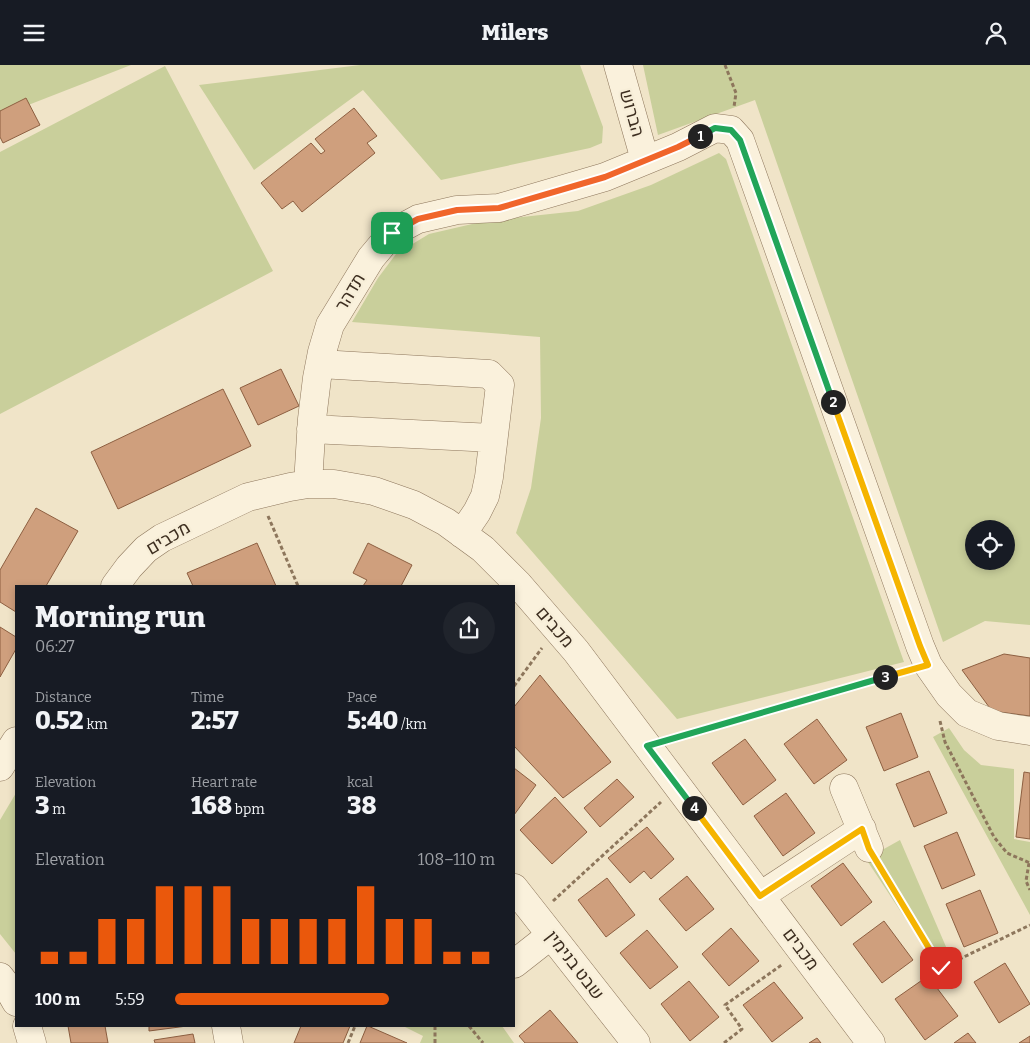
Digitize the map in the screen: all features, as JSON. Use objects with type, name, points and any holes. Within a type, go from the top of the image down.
[{"type":"street","name":"הברוש","points":[[618,65],[645,160]]},
{"type":"street","name":"תדהר","points":[[308,484],[311,429],[316,387],[322,351],[330,325],[370,259],[392,233],[418,219],[457,210],[499,208],[605,177],[678,147],[715,128],[731,130]]},
{"type":"street","points":[[731,130],[740,140],[928,665],[949,695],[967,713],[998,726],[1030,731]]},
{"type":"street","points":[[320,364],[489,374],[500,385],[485,497],[462,534]]},
{"type":"street","points":[[311,429],[494,438]]},
{"type":"street","name":"מכבים","points":[[117,585],[129,567],[146,549],[162,538],[248,497],[290,487],[308,484],[334,484],[374,491],[414,505],[446,522],[483,549],[518,584],[576,651],[871,1043]]},
{"type":"street","points":[[0,767],[15,743]]},
{"type":"street","points":[[760,896],[865,839],[844,788]]},
{"type":"street","name":"שבט בנימין","points":[[515,889],[636,1043]]},
{"type":"street","points":[[515,963],[544,925]]},
{"type":"street","points":[[0,977],[15,1000]]},
{"type":"street","points":[[27,1027],[32,1043]]},
{"type":"street","points":[[226,1027],[229,1043]]},
{"type":"path","points":[[725,65],[736,93],[731,130]]},
{"type":"path","points":[[259,494],[298,585]]},
{"type":"path","points":[[515,685],[556,629]]},
{"type":"path","points":[[647,746],[928,665]]},
{"type":"path","points":[[949,695],[939,718],[945,742],[994,837],[1007,853],[1030,863],[1026,881],[1030,889]]},
{"type":"path","points":[[544,925],[678,787]]},
{"type":"path","points":[[865,839],[941,968],[1030,925]]},
{"type":"path","points":[[724,1043],[742,1029],[724,1005],[802,950]]},
{"type":"path","points":[[348,1043],[355,1027]]},
{"type":"path","points":[[435,1027],[435,1043]]},
{"type":"path","points":[[470,1027],[484,1043]]},
{"type":"green space","points":[[0,65],[131,65],[0,116]]},
{"type":"green space","points":[[360,65],[580,65],[603,127],[602,143],[590,148],[441,180],[363,90],[254,170],[199,85]]},
{"type":"green space","points":[[643,65],[1030,65],[1030,625],[985,621],[943,642],[755,100],[658,135]]},
{"type":"green space","points":[[165,66],[273,271],[0,414],[0,152]]},
{"type":"green space","points":[[719,153],[726,159],[904,662],[677,719],[516,533],[531,488],[541,418],[540,337],[352,322],[378,278],[396,254],[429,234],[485,221],[578,211],[651,185]]},
{"type":"green space","points":[[949,728],[964,750],[981,765],[1014,769],[1014,839],[1030,842],[1030,915],[933,737]]},
{"type":"green space","points":[[15,795],[15,953],[0,934],[0,820]]},
{"type":"green space","points":[[900,840],[953,963],[940,971],[866,859]]},
{"type":"green space","points":[[405,1027],[503,1027],[514,1043],[420,1043],[423,1036]]},
{"type":"building","points":[[26,98],[40,125],[3,143],[0,137],[0,111]]},
{"type":"building","points":[[354,108],[377,136],[367,143],[375,153],[302,212],[293,201],[282,209],[261,183],[311,143],[321,154],[325,151],[315,139]]},
{"type":"building","points":[[281,369],[299,406],[258,425],[240,388]]},
{"type":"building","points":[[223,389],[251,446],[118,509],[91,452]]},
{"type":"building","points":[[36,508],[78,531],[47,585],[15,585],[15,611],[0,602],[0,570]]},
{"type":"building","points":[[257,543],[276,585],[193,585],[187,573]]},
{"type":"building","points":[[368,543],[412,565],[402,585],[364,585],[367,580],[353,573]]},
{"type":"building","points":[[0,627],[15,636],[15,651],[0,677]]},
{"type":"building","points":[[1004,654],[1030,658],[1030,716],[992,711],[962,670]]},
{"type":"building","points":[[540,675],[611,762],[563,798],[515,747],[515,706]]},
{"type":"building","points":[[901,713],[918,757],[884,771],[866,727]]},
{"type":"building","points":[[817,719],[847,760],[814,784],[784,744]]},
{"type":"building","points":[[745,739],[776,780],[743,805],[712,763]]},
{"type":"building","points":[[515,769],[536,785],[515,814]]},
{"type":"building","points":[[929,771],[947,813],[914,827],[896,784]]},
{"type":"building","points":[[1024,772],[1030,773],[1030,839],[1016,837]]},
{"type":"building","points":[[617,779],[634,797],[600,827],[584,808]]},
{"type":"building","points":[[786,793],[815,833],[783,856],[754,816]]},
{"type":"building","points":[[555,797],[587,832],[552,864],[520,830]]},
{"type":"building","points":[[647,827],[674,859],[651,879],[644,871],[630,883],[608,858]]},
{"type":"building","points":[[957,832],[975,875],[942,889],[924,846]]},
{"type":"building","points":[[843,863],[872,902],[841,926],[811,886]]},
{"type":"building","points":[[687,876],[714,909],[686,931],[659,899]]},
{"type":"building","points":[[607,878],[635,915],[606,937],[578,900]]},
{"type":"building","points":[[980,890],[998,933],[964,947],[946,904]]},
{"type":"building","points":[[884,921],[913,960],[882,983],[853,944]]},
{"type":"building","points":[[731,928],[759,961],[729,986],[702,954]]},
{"type":"building","points":[[647,930],[678,967],[650,989],[620,953]]},
{"type":"building","points":[[1005,963],[1030,1004],[999,1023],[974,982]]},
{"type":"building","points":[[928,976],[958,1016],[925,1040],[895,999]]},
{"type":"building","points":[[689,981],[719,1017],[690,1041],[661,1004]]},
{"type":"building","points":[[774,982],[803,1018],[772,1042],[743,1005]]},
{"type":"building","points":[[550,1010],[578,1043],[525,1043],[519,1036]]},
{"type":"building","points":[[68,1027],[105,1027],[108,1043],[71,1043]]},
{"type":"building","points":[[149,1027],[179,1027],[149,1031]]},
{"type":"building","points":[[301,1027],[350,1027],[343,1043],[294,1043]]},
{"type":"building","points":[[367,1027],[370,1027],[407,1043],[360,1043]]},
{"type":"building","points":[[968,1033],[976,1043],[954,1043]]},
{"type":"building","points":[[193,1034],[195,1043],[155,1043],[154,1040]]},
{"type":"building","points":[[1030,1036],[1030,1043],[1019,1043]]},
{"type":"building","points":[[817,1038],[821,1043],[809,1043]]},
{"type":"route","points":[[392,233],[418,219],[457,210],[499,208],[605,177],[678,147],[715,128],[731,130],[740,140],[928,665],[647,746],[760,896],[862,829],[869,849],[941,968]]}]
